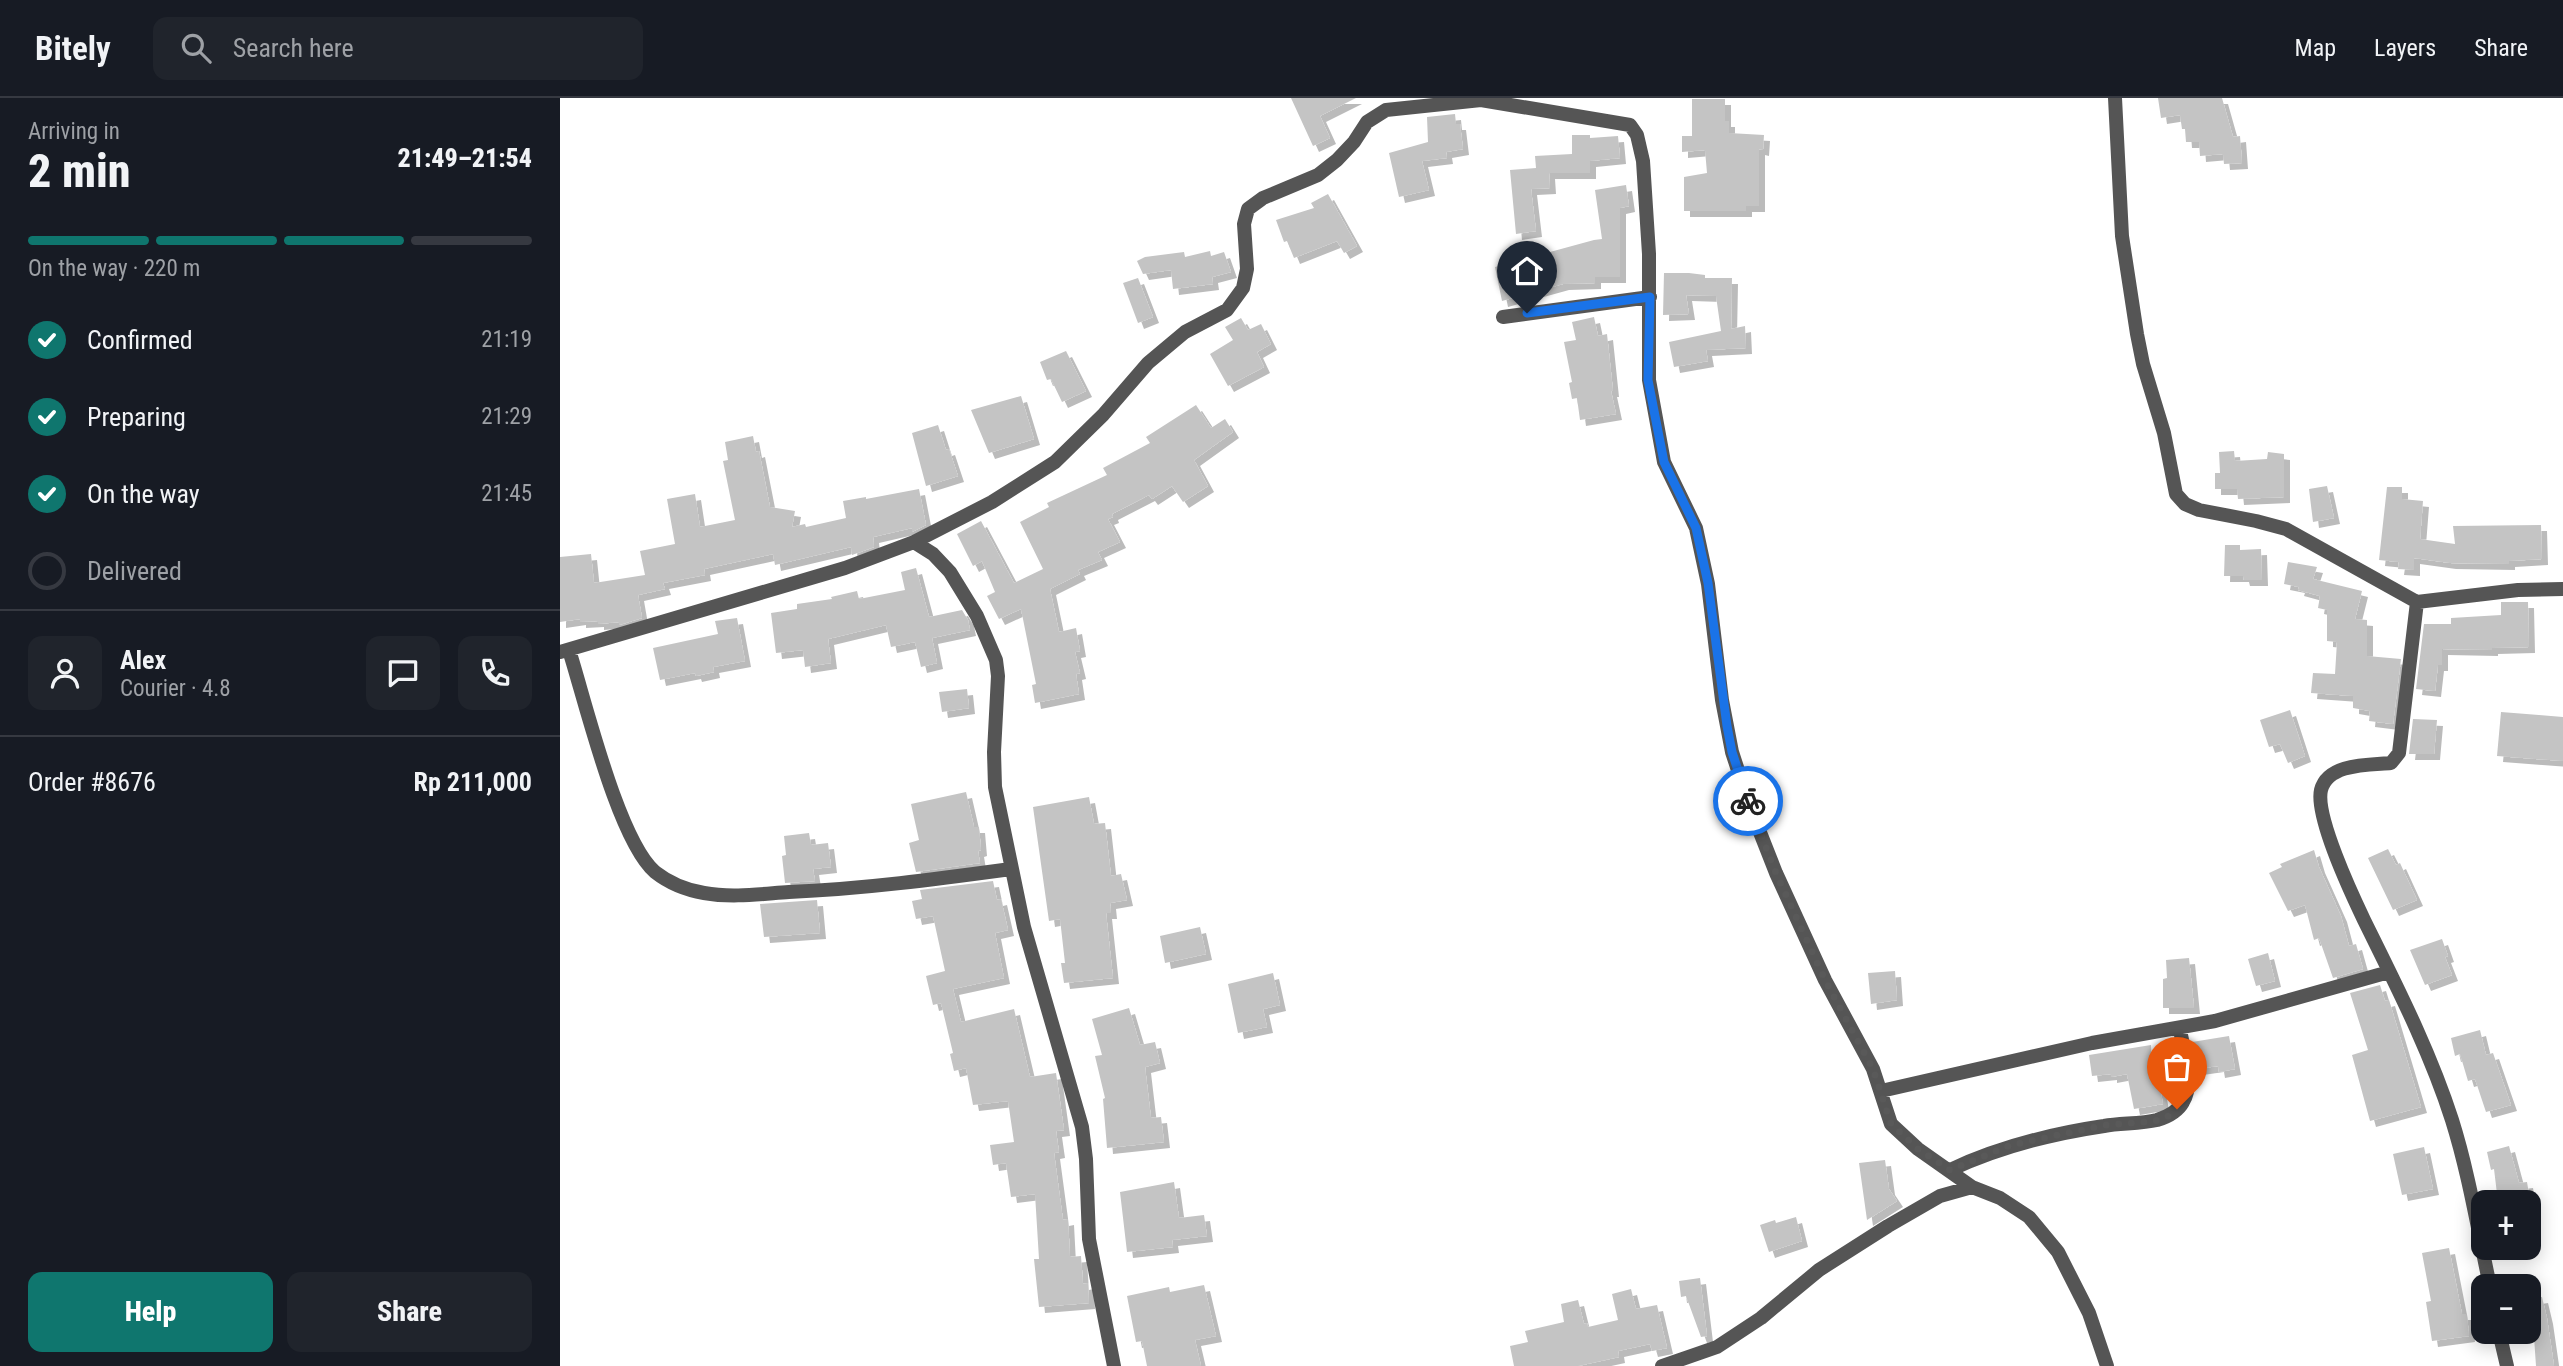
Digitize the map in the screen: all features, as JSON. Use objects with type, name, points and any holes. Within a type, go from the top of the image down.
[{"type":"street","points":[[2115,98],[2122,236],[2137,334],[2143,364],[2164,433],[2176,494],[2185,504],[2199,510],[2286,529],[2417,602],[2518,590],[2563,589]]},
{"type":"street","points":[[1011,869],[890,885],[738,896],[704,893],[676,885],[654,871],[627,825],[614,796],[565,651],[845,568],[914,542],[992,502],[1055,462],[1102,415],[1147,363],[1185,332],[1227,310],[1243,288],[1247,269],[1244,224],[1248,209],[1263,198],[1318,175],[1354,142],[1367,122],[1386,110],[1481,99],[1630,125],[1637,135],[1643,161],[1650,297],[1648,380],[1664,462],[1696,528],[1708,583],[1722,700],[1732,752],[1750,807],[1776,873],[1825,980],[1873,1069],[1891,1124],[1918,1149],[1972,1187],[2000,1198],[2029,1217],[2058,1252],[2089,1313],[2107,1366]]},
{"type":"street","points":[[1503,317],[1650,297]]},
{"type":"street","points":[[914,542],[933,554],[950,572],[977,616],[996,660],[998,676],[995,787],[1024,927],[1082,1127],[1089,1239],[1114,1366]]},
{"type":"street","points":[[2417,602],[2399,753],[2391,763],[2345,768],[2331,776],[2321,789],[2325,822],[2347,884],[2422,1043],[2452,1121],[2487,1274]]},
{"type":"street","points":[[1881,1091],[2092,1043],[2215,1021],[2389,972]]},
{"type":"street","points":[[1950,1170],[2011,1145],[2106,1125],[2155,1121],[2167,1117],[2183,1102],[2187,1091],[2188,1080],[2180,1029]]},
{"type":"street","points":[[1662,1366],[1717,1347],[1761,1318],[1819,1269],[1876,1233],[1940,1196],[1972,1187]]},
{"type":"street","points":[[2502,1344],[2507,1366]]},
{"type":"building","points":[[1291,98],[1356,98],[1320,116],[1330,138],[1313,146]]},
{"type":"building","points":[[2158,98],[2222,98],[2233,137],[2240,136],[2242,163],[2224,164],[2223,154],[2200,156],[2199,142],[2186,142],[2180,115],[2161,118]]},
{"type":"building","points":[[1692,99],[1725,99],[1725,121],[1729,121],[1729,133],[1764,135],[1763,150],[1759,149],[1759,206],[1746,206],[1746,211],[1684,211],[1684,177],[1707,173],[1705,150],[1682,152],[1682,136],[1692,136]]},
{"type":"building","points":[[1455,114],[1456,124],[1460,124],[1463,149],[1446,152],[1447,158],[1422,161],[1429,190],[1399,197],[1389,153],[1428,142],[1427,117]]},
{"type":"building","points":[[1572,135],[1590,135],[1590,138],[1618,136],[1620,158],[1590,161],[1590,173],[1549,173],[1550,188],[1531,189],[1536,231],[1516,234],[1510,170],[1536,168],[1535,156],[1572,154]]},
{"type":"building","points":[[1626,185],[1629,206],[1620,208],[1620,277],[1595,277],[1595,283],[1563,284],[1502,301],[1495,267],[1602,239],[1595,190]]},
{"type":"building","points":[[1328,194],[1357,246],[1344,253],[1337,241],[1294,258],[1287,241],[1284,242],[1276,220],[1314,208],[1311,203]]},
{"type":"building","points":[[1210,251],[1211,256],[1224,252],[1231,272],[1212,277],[1213,284],[1173,289],[1171,270],[1143,274],[1137,261],[1145,257],[1184,252],[1185,257]]},
{"type":"building","points":[[1664,273],[1732,278],[1731,329],[1745,326],[1746,348],[1706,350],[1708,361],[1674,367],[1669,342],[1721,331],[1716,296],[1686,295],[1689,314],[1663,315]]},
{"type":"building","points":[[1138,278],[1153,317],[1138,323],[1123,283]]},
{"type":"building","points":[[1594,317],[1598,336],[1607,334],[1611,391],[1616,414],[1580,420],[1577,398],[1572,399],[1569,383],[1572,382],[1564,342],[1576,340],[1572,322]]},
{"type":"building","points":[[1241,318],[1248,330],[1261,324],[1271,344],[1257,352],[1264,367],[1228,386],[1210,354],[1233,340],[1225,327]]},
{"type":"building","points":[[1066,351],[1086,391],[1062,402],[1051,379],[1047,380],[1040,362]]},
{"type":"building","points":[[1021,396],[1034,439],[989,453],[971,410]]},
{"type":"building","points":[[1196,405],[1211,428],[1225,419],[1233,432],[1194,460],[1208,486],[1183,502],[1172,486],[1152,499],[1149,495],[1112,514],[1113,517],[1108,519],[1120,542],[1098,552],[1102,560],[1078,570],[1080,574],[1050,589],[1059,632],[1076,628],[1080,651],[1075,652],[1080,673],[1076,674],[1079,694],[1035,703],[1032,685],[1036,684],[1021,609],[999,619],[987,596],[995,592],[982,561],[973,566],[957,534],[981,521],[1014,583],[1043,569],[1020,522],[1049,507],[1047,503],[1107,475],[1103,468],[1150,443],[1146,437]]},
{"type":"building","points":[[938,425],[958,476],[926,486],[912,433]]},
{"type":"building","points":[[753,436],[756,452],[759,451],[770,507],[795,511],[792,527],[805,524],[806,527],[846,518],[843,501],[919,489],[926,525],[912,532],[912,528],[873,537],[874,547],[852,555],[851,547],[775,565],[773,554],[704,569],[705,575],[663,583],[665,589],[638,595],[642,618],[619,625],[619,622],[580,622],[580,619],[560,622],[560,557],[591,554],[594,583],[645,575],[640,551],[675,544],[667,499],[695,494],[700,527],[735,520],[723,461],[728,460],[725,442]]},
{"type":"building","points":[[2234,451],[2235,461],[2267,459],[2268,452],[2284,454],[2284,497],[2238,499],[2237,489],[2215,489],[2215,473],[2220,473],[2219,452]]},
{"type":"building","points":[[2327,486],[2334,518],[2313,522],[2309,489]]},
{"type":"building","points":[[2387,487],[2402,487],[2402,499],[2423,501],[2420,539],[2455,544],[2453,526],[2541,525],[2542,559],[2509,561],[2509,564],[2450,563],[2414,558],[2414,570],[2398,569],[2399,562],[2379,560]]},
{"type":"building","points":[[2225,545],[2240,545],[2240,550],[2261,549],[2262,580],[2224,576]]},
{"type":"building","points":[[2288,562],[2317,567],[2313,579],[2362,591],[2355,619],[2367,620],[2367,656],[2401,659],[2393,724],[2369,721],[2370,711],[2353,708],[2353,696],[2311,693],[2313,673],[2335,674],[2337,642],[2327,641],[2327,610],[2318,608],[2320,596],[2284,584]]},
{"type":"building","points":[[916,568],[929,617],[962,610],[968,620],[970,630],[932,638],[937,663],[921,667],[915,642],[891,647],[886,625],[828,639],[831,663],[805,667],[803,650],[776,653],[771,613],[797,609],[797,604],[832,599],[831,597],[857,591],[859,599],[905,590],[901,572]]},
{"type":"building","points":[[2501,602],[2528,602],[2529,647],[2492,650],[2442,649],[2442,665],[2438,665],[2435,691],[2416,689],[2424,624],[2451,624],[2451,618],[2501,615]]},
{"type":"building","points":[[737,618],[745,661],[713,667],[714,672],[660,680],[653,648],[718,634],[715,621]]},
{"type":"building","points":[[967,689],[969,708],[942,712],[939,692]]},
{"type":"building","points":[[2290,710],[2305,756],[2288,763],[2280,744],[2269,747],[2260,720]]},
{"type":"building","points":[[2501,712],[2563,717],[2563,761],[2497,756]]},
{"type":"building","points":[[2413,719],[2437,720],[2434,754],[2409,754]]},
{"type":"building","points":[[966,792],[974,827],[979,827],[980,863],[916,872],[909,843],[919,840],[911,804]]},
{"type":"building","points":[[1089,797],[1094,824],[1105,823],[1111,876],[1121,874],[1127,900],[1110,903],[1111,913],[1106,913],[1113,978],[1064,983],[1061,963],[1065,963],[1060,919],[1049,921],[1033,807]]},
{"type":"building","points":[[809,833],[811,845],[828,843],[831,867],[813,869],[815,881],[785,883],[782,856],[786,855],[784,836]]},
{"type":"building","points":[[2388,849],[2396,865],[2400,863],[2417,900],[2393,910],[2368,858]]},
{"type":"building","points":[[2314,850],[2341,916],[2349,946],[2356,944],[2363,969],[2333,978],[2319,938],[2314,940],[2305,905],[2288,911],[2269,873],[2282,867],[2280,864]]},
{"type":"building","points":[[993,881],[997,900],[1001,899],[1008,930],[995,933],[1004,978],[953,989],[961,1022],[1014,1009],[1030,1077],[1056,1073],[1064,1130],[1056,1131],[1059,1152],[1054,1153],[1063,1220],[1068,1219],[1070,1257],[1081,1256],[1083,1284],[1088,1283],[1089,1303],[1039,1307],[1034,1259],[1039,1259],[1035,1194],[1011,1197],[1006,1163],[993,1165],[990,1145],[1014,1142],[1008,1101],[973,1105],[966,1068],[954,1071],[950,1054],[953,1053],[941,1003],[933,1005],[926,976],[945,971],[933,916],[916,919],[912,901],[922,899],[920,890]]},
{"type":"building","points":[[817,900],[820,933],[764,937],[760,904]]},
{"type":"building","points":[[1200,927],[1206,954],[1165,963],[1160,936]]},
{"type":"building","points":[[2442,939],[2452,975],[2425,985],[2410,950]]},
{"type":"building","points":[[2268,953],[2275,981],[2256,986],[2248,959]]},
{"type":"building","points":[[2189,958],[2194,1008],[2163,1008],[2163,979],[2167,978],[2166,960]]},
{"type":"building","points":[[1895,971],[1897,1000],[1871,1004],[1868,973]]},
{"type":"building","points":[[1273,973],[1280,1005],[1263,1009],[1267,1027],[1238,1033],[1228,984]]},
{"type":"building","points":[[2380,985],[2385,1001],[2389,1000],[2421,1107],[2370,1121],[2352,1055],[2368,1050],[2350,993]]},
{"type":"building","points":[[1129,1008],[1140,1045],[1155,1042],[1160,1063],[1145,1067],[1151,1118],[1161,1117],[1164,1142],[1107,1148],[1105,1098],[1095,1056],[1102,1055],[1092,1019]]},
{"type":"building","points":[[2480,1030],[2486,1055],[2493,1053],[2511,1105],[2486,1112],[2475,1079],[2468,1081],[2460,1054],[2455,1056],[2451,1038]]},
{"type":"building","points":[[2229,1036],[2235,1069],[2219,1072],[2218,1066],[2197,1069],[2192,1042]]},
{"type":"building","points":[[2151,1045],[2153,1083],[2159,1082],[2163,1104],[2134,1109],[2127,1074],[2092,1076],[2089,1055]]},
{"type":"building","points":[[2509,1146],[2519,1183],[2527,1182],[2528,1190],[2497,1190],[2494,1169],[2491,1170],[2487,1152]]},
{"type":"building","points":[[2424,1147],[2433,1189],[2402,1195],[2393,1154]]},
{"type":"building","points":[[1885,1160],[1889,1189],[1897,1201],[1867,1220],[1859,1163]]},
{"type":"building","points":[[1174,1182],[1179,1218],[1204,1215],[1207,1236],[1172,1240],[1173,1247],[1127,1252],[1120,1192]]},
{"type":"building","points":[[1796,1217],[1802,1241],[1769,1252],[1760,1225]]},
{"type":"building","points":[[2449,1248],[2462,1314],[2467,1314],[2469,1336],[2432,1341],[2426,1302],[2431,1301],[2422,1253]]},
{"type":"building","points":[[1700,1278],[1707,1336],[1701,1337],[1686,1296],[1681,1297],[1679,1281]]},
{"type":"building","points":[[1204,1285],[1216,1336],[1195,1340],[1201,1366],[1147,1366],[1142,1341],[1136,1342],[1127,1296],[1169,1287],[1170,1292]]},
{"type":"building","points":[[1631,1289],[1636,1309],[1657,1305],[1667,1348],[1652,1351],[1650,1344],[1618,1351],[1619,1357],[1578,1366],[1514,1366],[1510,1346],[1528,1342],[1525,1331],[1564,1322],[1561,1304],[1578,1300],[1584,1324],[1587,1323],[1588,1327],[1618,1320],[1612,1294]]},
{"type":"building","points":[[2541,1297],[2554,1366],[2536,1366],[2534,1344],[2541,1344]]},
{"type":"way so far","points":[[1748,801],[1776,873],[1825,980],[1873,1069],[1891,1124],[1918,1149],[1950,1170],[2011,1145],[2106,1125],[2155,1121],[2167,1117],[2177,1109]]},
{"type":"route","points":[[1527,313],[1650,297],[1648,380],[1664,462],[1696,528],[1708,583],[1722,700],[1732,752],[1748,801]]}]
